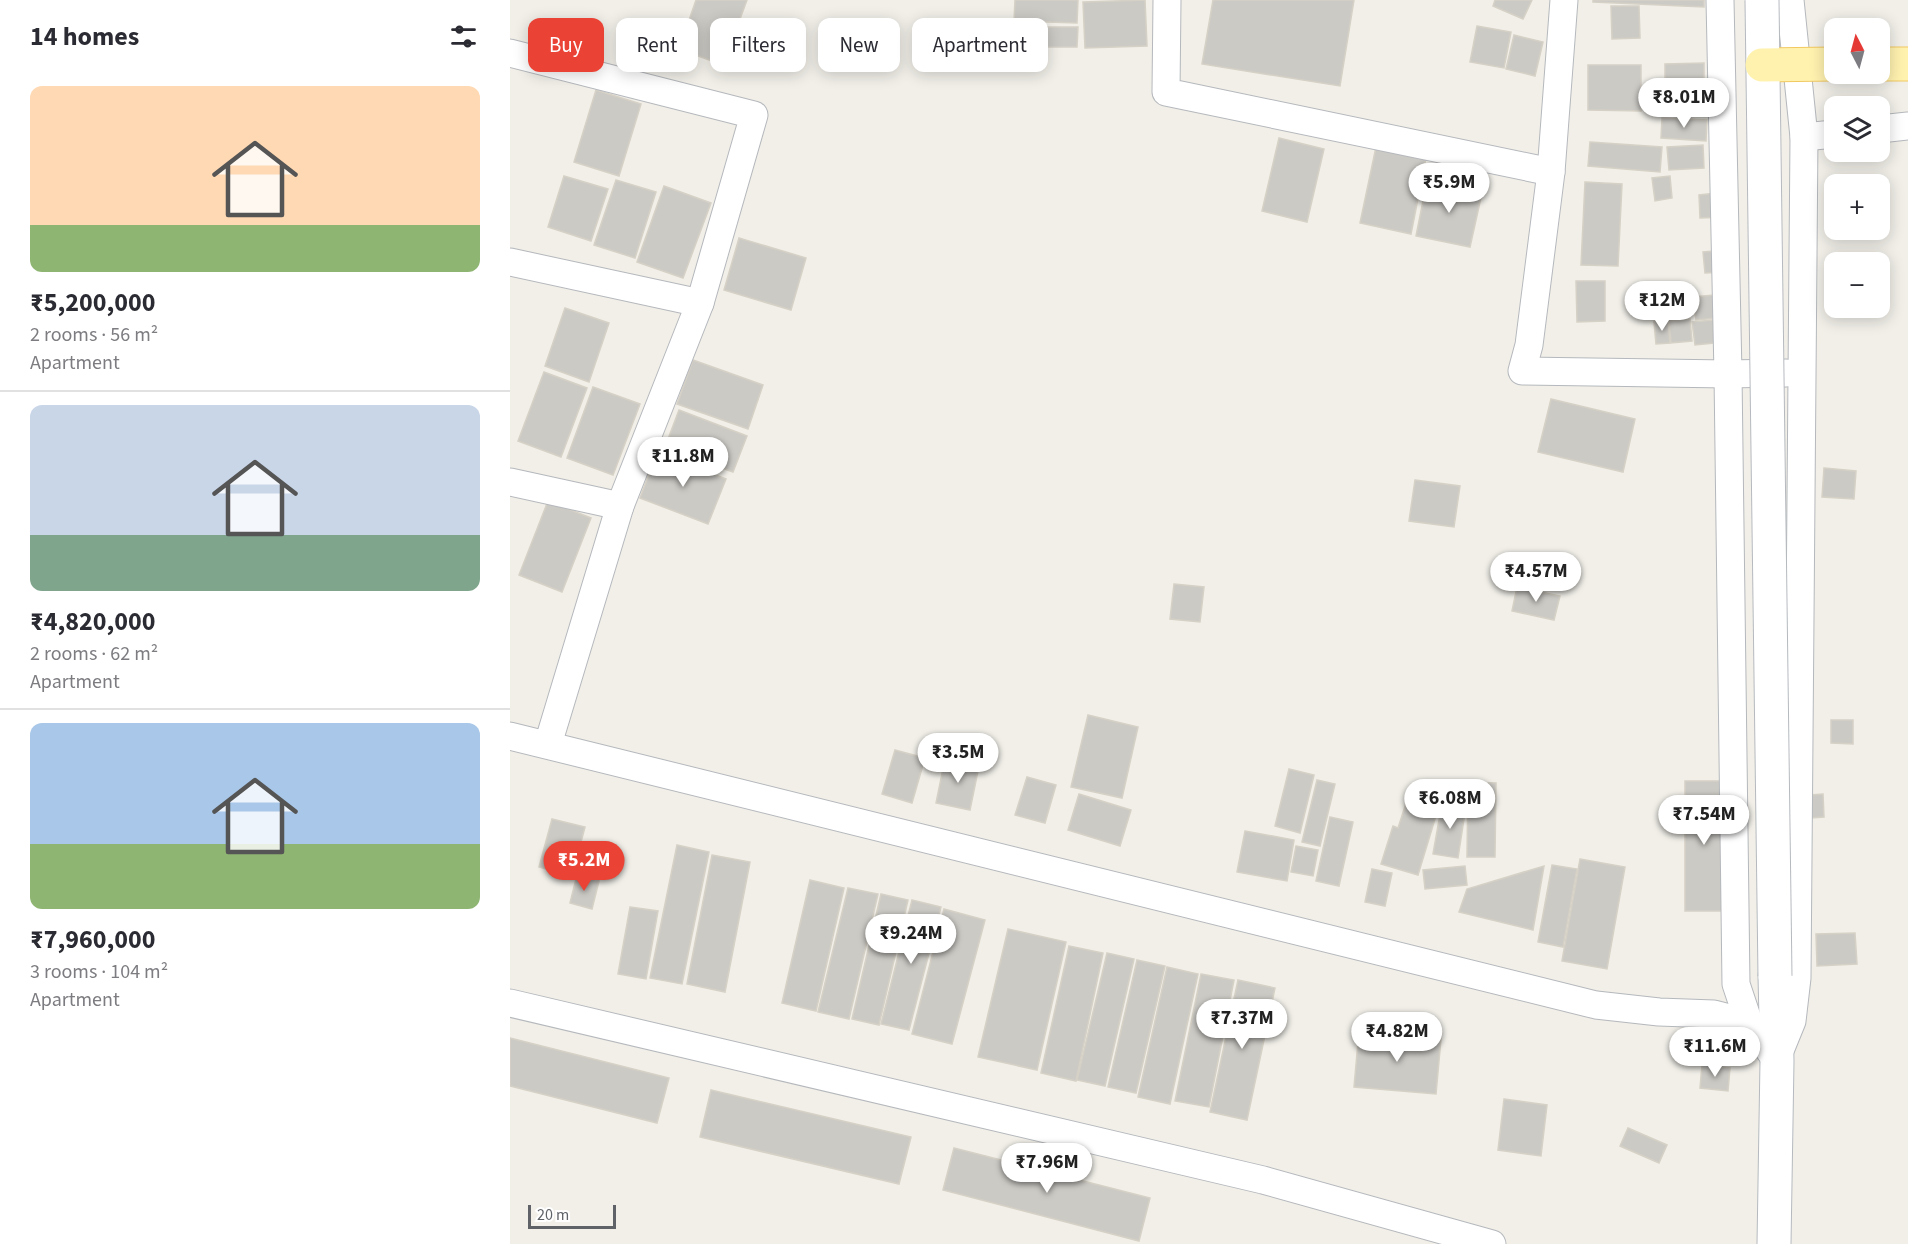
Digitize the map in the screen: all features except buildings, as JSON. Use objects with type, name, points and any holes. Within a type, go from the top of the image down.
[{"type":"main road","points":[[1762,0],[1777,1061],[1774,1244]]},
{"type":"main road","points":[[1762,65],[1824,64]]},
{"type":"main road","points":[[1890,64],[1908,64]]},
{"type":"street","points":[[1167,0],[1166,92],[1551,172]]},
{"type":"street","points":[[1564,0],[1551,172],[1529,345],[1522,371],[1802,373]]},
{"type":"street","points":[[1720,0],[1728,374],[1736,984],[1749,1023],[1777,1061]]},
{"type":"street","points":[[1777,1061],[1792,1021],[1797,978],[1804,137],[1790,0]]},
{"type":"street","points":[[510,53],[754,115],[700,303],[620,506],[548,744]]},
{"type":"street","points":[[1890,128],[1908,126]]},
{"type":"street","points":[[1804,137],[1824,135]]},
{"type":"street","points":[[510,262],[700,303]]},
{"type":"street","points":[[510,482],[620,506]]},
{"type":"street","points":[[510,736],[1596,1005],[1659,1012],[1714,1014],[1749,1023]]},
{"type":"street","points":[[510,1003],[1251,1177],[1492,1244]]}]
